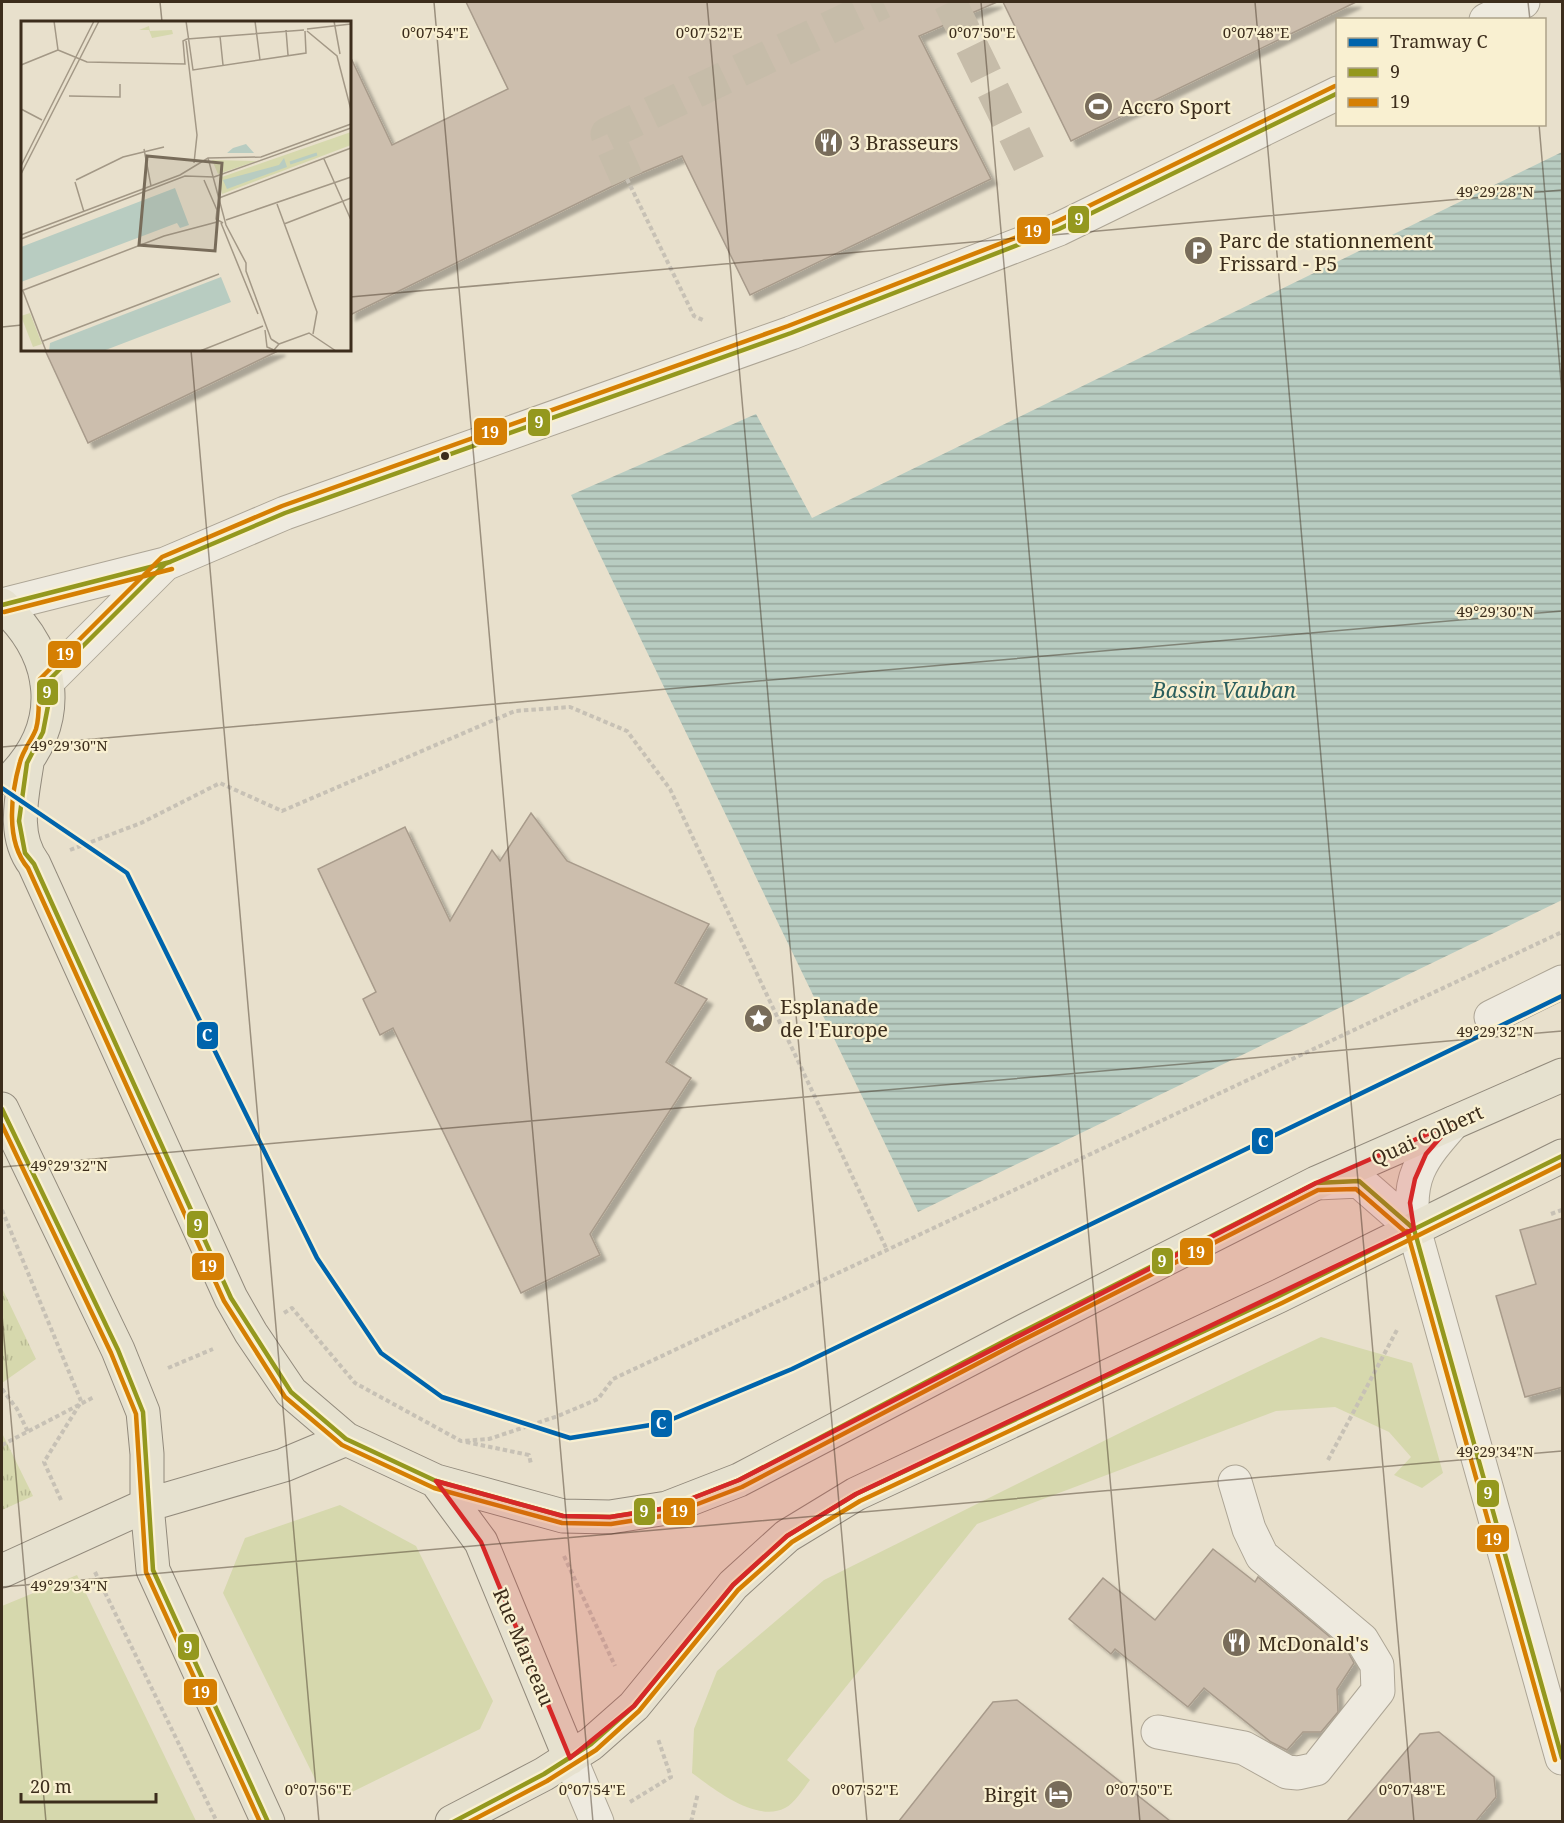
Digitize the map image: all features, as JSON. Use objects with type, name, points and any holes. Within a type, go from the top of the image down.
[{"type":"main road","points":[[2,605],[24,626],[39,653],[47,682],[48,705],[43,732],[27,763],[2,789]]},
{"type":"main road","name":"Quai Colbert","points":[[27,763],[19,821],[26,853],[34,864],[231,1298],[251,1333],[291,1392],[346,1439],[436,1480],[563,1516],[610,1517],[667,1508],[739,1480],[1014,1336],[1316,1184],[1563,1075]]},
{"type":"main road","points":[[2,1109],[143,1412],[147,1454],[147,1505],[153,1570],[268,1821]]},
{"type":"main road","points":[[452,1821],[544,1774],[591,1744],[633,1706],[733,1585],[787,1536],[856,1494],[1269,1301],[1563,1156]]},
{"type":"main road","points":[[2,1571],[147,1505],[284,1465],[346,1439]]},
{"type":"main road","name":"Rue Marceau","points":[[436,1480],[481,1542],[570,1758]]},
{"type":"street","points":[[1490,18],[1523,2]]},
{"type":"street","points":[[2,605],[165,564],[285,513],[756,344],[1059,229],[1336,94]]},
{"type":"street","points":[[47,682],[165,564]]},
{"type":"street","points":[[1491,1017],[1563,982]]},
{"type":"street","points":[[1453,1123],[1426,1154],[1415,1179],[1410,1203],[1414,1229],[1563,1758]]},
{"type":"street","points":[[1316,1184],[1359,1181],[1414,1229]]},
{"type":"street","points":[[1158,1732],[1244,1748],[1287,1772],[1298,1773],[1316,1769],[1378,1691],[1377,1665],[1362,1640],[1262,1556],[1249,1529],[1235,1482]]},
{"type":"street","name":"Rue Marceau","points":[[570,1758],[597,1821]]},
{"type":"path","points":[[627,179],[694,316],[756,344]]},
{"type":"path","points":[[34,864],[141,823],[220,783],[282,811],[515,711],[570,707],[627,731],[670,789],[887,1250]]},
{"type":"path","points":[[461,1441],[489,1439],[558,1416],[598,1399],[613,1379],[1563,932]]},
{"type":"path","points":[[2,1210],[81,1401]]},
{"type":"path","points":[[1551,1214],[1563,1210]]},
{"type":"path","points":[[1328,1460],[1408,1309],[1429,1282]]},
{"type":"path","points":[[2,1445],[81,1401],[131,1383],[251,1333],[292,1308],[355,1383],[461,1441],[529,1455],[543,1510],[633,1706],[659,1741],[671,1778],[626,1805]]},
{"type":"path","points":[[2,1389],[17,1409],[28,1432]]},
{"type":"path","points":[[81,1401],[44,1462],[77,1536],[216,1821]]},
{"type":"path","points":[[691,1821],[698,1793]]},
{"type":"highlighted area","points":[[1453,1123],[1426,1154],[1415,1179],[1410,1203],[1414,1229],[856,1494],[787,1536],[733,1585],[634,1706],[570,1758],[481,1542],[436,1481],[563,1516],[610,1517],[667,1508],[739,1480],[1316,1183]]},
{"type":"green space","points":[[2,1288],[36,1359],[2,1383]]},
{"type":"green space","points":[[1321,1337],[1412,1363],[1443,1473],[1422,1488],[1394,1475],[1411,1457],[1389,1432],[1335,1407],[1276,1411],[977,1524],[787,1760],[810,1780],[792,1803],[774,1811],[749,1808],[723,1795],[692,1773],[694,1729],[717,1671],[824,1580],[1136,1425]]},
{"type":"green space","points":[[2,1433],[33,1496],[2,1510]]},
{"type":"green space","points":[[340,1505],[416,1546],[493,1701],[480,1729],[346,1795],[320,1789],[223,1593],[245,1538]]},
{"type":"green space","points":[[77,1575],[196,1821],[2,1821],[2,1606]]},
{"type":"water","name":"Bassin Vauban","points":[[1562,152],[1562,900],[918,1212],[571,495],[756,414],[812,518]]},
{"type":"building","points":[[466,2],[997,2],[919,36],[991,179],[750,295],[682,156],[627,179],[351,315],[351,58],[392,145],[508,89]]},
{"type":"building","name":"Accro Sport","points":[[1003,2],[1356,2],[1071,141]]},
{"type":"building","points":[[45,351],[278,351],[88,443]]},
{"type":"building","points":[[531,813],[567,861],[709,924],[675,983],[707,999],[666,1062],[691,1078],[590,1234],[600,1255],[521,1293],[393,1028],[380,1035],[363,999],[376,992],[318,869],[405,827],[450,921],[492,850],[500,861]]},
{"type":"building","points":[[1563,1218],[1563,1387],[1525,1397],[1496,1296],[1536,1284],[1520,1230]]},
{"type":"building","name":"McDonald's","points":[[1213,1549],[1255,1582],[1258,1577],[1348,1652],[1354,1663],[1337,1689],[1338,1712],[1321,1732],[1303,1732],[1287,1750],[1271,1742],[1204,1688],[1188,1707],[1115,1649],[1111,1654],[1069,1619],[1103,1578],[1155,1620]]},
{"type":"building","points":[[1017,1700],[1170,1821],[899,1821],[993,1702]]},
{"type":"building","points":[[1439,1732],[1494,1777],[1496,1797],[1476,1821],[1347,1821],[1420,1734]]},
{"type":"tunnel","points":[[627,179],[607,134],[883,2]]},
{"type":"tunnel","points":[[950,2],[1029,164]]},
{"type":"tram line","name":"C","points":[[2,788],[127,873],[317,1258],[381,1353],[442,1397],[570,1438],[663,1423],[792,1369],[1562,996]]},
{"type":"transit line","name":"19","points":[[1335,86],[1056,222],[788,326],[282,506],[162,557],[40,679],[37,723],[20,762],[14,788],[12,817],[16,845],[21,857],[224,1301],[285,1397],[342,1445],[434,1488],[562,1523],[611,1524],[669,1515],[742,1487],[1017,1343],[1318,1190],[1356,1189],[1409,1235]]},
{"type":"transit line","name":"9","points":[[1336,94],[1059,229],[791,333],[285,513],[165,564],[47,682],[48,706],[43,732],[27,763],[19,821],[25,853],[34,864],[231,1298],[291,1392],[346,1439],[436,1481],[563,1516],[610,1517],[667,1508],[739,1480],[1014,1336],[1316,1183],[1359,1181],[1414,1229]]},
{"type":"transit line","name":"9","points":[[2,605],[170,562]]},
{"type":"transit line","name":"19","points":[[4,612],[172,569]]},
{"type":"transit line","name":"9","points":[[2,1109],[118,1350],[143,1412],[153,1570],[268,1822]]},
{"type":"transit line","name":"19","points":[[2,1125],[111,1353],[136,1414],[146,1572],[260,1822]]},
{"type":"transit line","name":"9","points":[[453,1822],[544,1774],[591,1744],[634,1706],[733,1585],[787,1536],[856,1494],[1279,1296],[1562,1156]]},
{"type":"transit line","name":"19","points":[[469,1822],[547,1781],[596,1750],[639,1711],[738,1590],[792,1542],[860,1501],[1282,1303],[1562,1164]]},
{"type":"transit line","name":"9","points":[[1414,1229],[1562,1758]]},
{"type":"transit line","name":"19","points":[[1407,1231],[1555,1760]]},
{"type":"place","name":"Accro Sport","points":[[1099,106]]},
{"type":"place","name":"3 Brasseurs","points":[[828,142]]},
{"type":"place","name":"Parc de stationnement Frissard - P5","points":[[1198,251]]},
{"type":"place","name":"Esplanade de l'Europe","points":[[759,1018]]},
{"type":"place","name":"McDonald's","points":[[1237,1643]]},
{"type":"place","name":"Birgit","points":[[1058,1794]]}]
